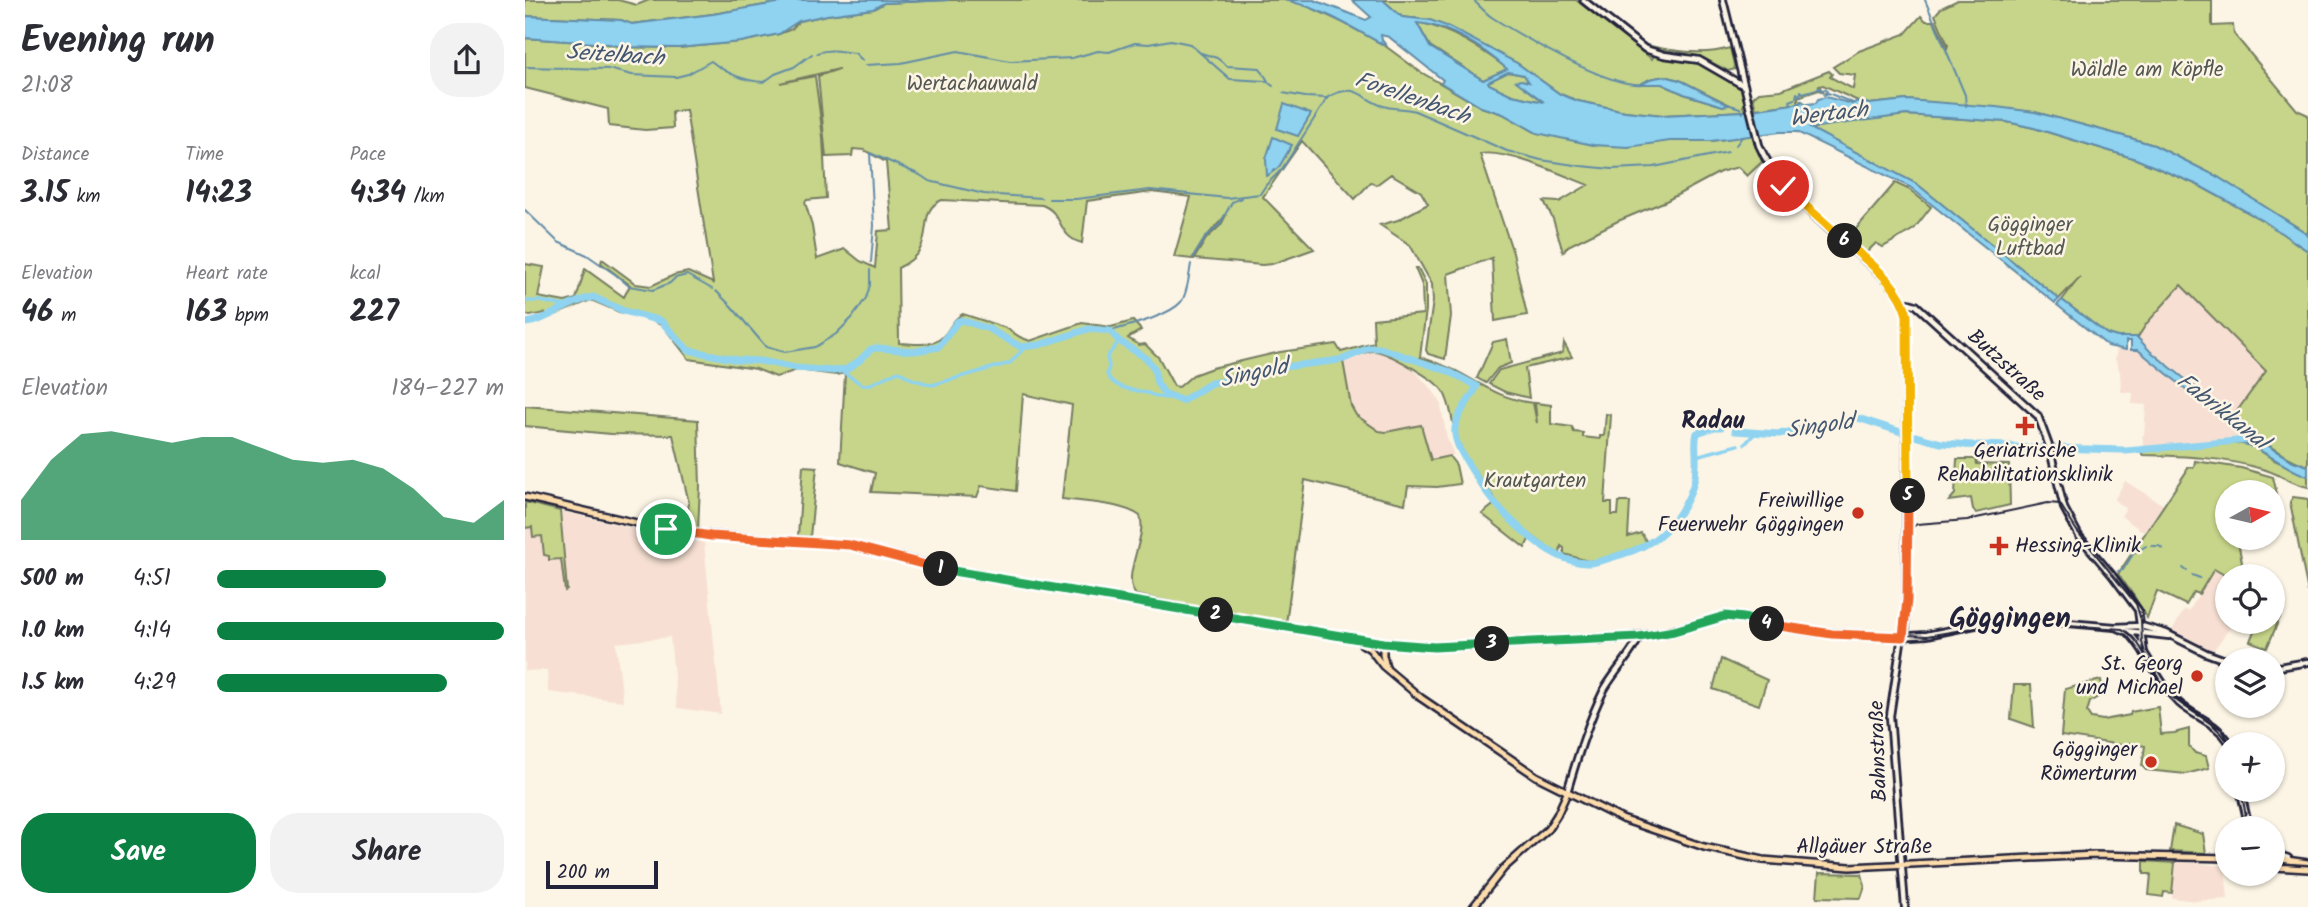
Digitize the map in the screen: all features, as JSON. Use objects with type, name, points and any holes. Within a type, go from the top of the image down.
[{"type":"main road","points":[[525,497],[673,531],[859,547],[942,569],[1383,643],[1387,669]]},
{"type":"main road","name":"Allgäuer Straße","points":[[1361,640],[1387,669],[1421,698],[1476,737],[1567,793],[1647,829],[1735,855],[1823,866],[1902,865],[2091,855],[2215,859]]},
{"type":"main road","points":[[1472,907],[1504,868],[1548,829],[1567,793]]},
{"type":"main road","points":[[2285,859],[2308,863]]},
{"type":"main road","points":[[2285,868],[2308,869]]},
{"type":"street","points":[[1583,0],[1645,49],[1699,60],[1745,86]]},
{"type":"street","points":[[1723,0],[1758,140],[1765,158],[1781,183],[1882,276],[1898,293],[1905,307]]},
{"type":"street","points":[[1730,77],[1740,68]]},
{"type":"street","name":"Butzstraße","points":[[1905,307],[1920,310],[2038,416],[2050,448],[2061,501],[2072,525],[2133,602],[2138,610],[2139,629]]},
{"type":"street","name":"Bahnstraße","points":[[1905,307],[1908,324],[1906,628],[1891,697],[1890,716],[1905,907]]},
{"type":"street","points":[[1383,643],[1434,647],[1636,637],[1674,631],[1725,616],[1832,634],[1903,637],[1927,635],[2003,618],[2139,629],[2173,637],[2215,656]]},
{"type":"street","points":[[2115,627],[2128,632],[2136,640],[2165,688],[2182,705],[2215,725],[2221,732]]},
{"type":"street","points":[[2136,640],[2139,629]]},
{"type":"street","points":[[2139,629],[2144,653]]},
{"type":"street","points":[[2128,632],[2139,629],[2173,637]]},
{"type":"street","points":[[1567,793],[1602,694],[1638,642],[1636,637]]},
{"type":"street","points":[[2285,666],[2308,662]]},
{"type":"shaded area","points":[[2181,285],[2266,371],[2228,423],[2243,436],[2238,439],[2169,447],[2144,446],[2142,435],[2146,405],[2132,404],[2133,393],[2121,392],[2120,372],[2115,359],[2117,349],[2131,350],[2132,337],[2138,337]]},
{"type":"shaded area","points":[[1370,351],[1386,353],[1406,364],[1433,391],[1440,401],[1447,438],[1454,455],[1431,461],[1421,426],[1379,431],[1356,415],[1351,406],[1343,361]]},
{"type":"shaded area","points":[[2125,481],[2165,506],[2145,533],[2121,516],[2126,508],[2114,500]]},
{"type":"shaded area","points":[[560,511],[669,539],[704,542],[721,714],[677,708],[670,637],[616,643],[623,701],[548,692],[547,670],[525,671],[525,518],[560,519]]},
{"type":"shaded area","points":[[2215,570],[2215,634],[2225,634],[2213,651],[2172,630],[2184,610],[2189,611]]},
{"type":"shaded area","points":[[2176,861],[2215,865],[2215,886],[2227,886],[2228,899],[2195,901],[2172,898]]},
{"type":"green space","points":[[525,0],[618,0],[637,5],[649,0],[794,0],[631,24],[621,20],[525,16]]},
{"type":"green space","points":[[949,0],[1284,0],[1301,3],[1344,23],[1384,45],[1419,71],[1481,107],[1503,114],[1537,133],[1670,141],[1711,141],[1752,135],[1762,162],[1747,176],[1738,167],[1720,172],[1666,201],[1568,246],[1563,252],[1553,219],[1544,201],[1559,202],[1588,185],[1519,159],[1491,153],[1480,154],[1513,253],[1527,315],[1495,321],[1492,258],[1448,274],[1451,316],[1445,359],[1428,354],[1426,350],[1433,301],[1432,284],[1410,245],[1380,225],[1398,220],[1428,204],[1421,192],[1391,174],[1376,185],[1371,182],[1355,199],[1302,141],[1263,197],[1314,249],[1272,264],[1194,259],[1226,215],[1205,238],[1192,259],[1174,257],[1191,197],[1152,192],[1087,201],[1082,243],[1068,236],[1054,213],[1042,205],[942,200],[933,206],[929,213],[919,251],[898,268],[899,343],[926,344],[936,341],[963,314],[1006,328],[1030,341],[1082,323],[1111,327],[1133,321],[1141,330],[1128,338],[1139,345],[1145,344],[1159,358],[1174,386],[1179,387],[1193,375],[1212,368],[1280,352],[1336,344],[1341,352],[1374,343],[1373,319],[1423,314],[1422,285],[1415,268],[1418,268],[1426,284],[1426,310],[1420,357],[1452,369],[1502,395],[1533,403],[1537,423],[1535,403],[1551,405],[1551,424],[1572,427],[1574,432],[1583,433],[1583,437],[1600,439],[1600,436],[1604,436],[1606,414],[1611,415],[1605,503],[1612,503],[1612,515],[1618,515],[1619,502],[1630,502],[1628,537],[1641,533],[1648,544],[1588,561],[1564,554],[1564,548],[1561,546],[1560,554],[1531,535],[1525,548],[1482,514],[1497,502],[1460,446],[1443,391],[1431,380],[1400,361],[1380,352],[1370,351],[1343,361],[1351,406],[1356,415],[1379,431],[1421,425],[1431,460],[1449,456],[1456,465],[1460,484],[1437,487],[1408,486],[1405,504],[1305,480],[1286,624],[1136,595],[1131,578],[1141,535],[1140,516],[1123,508],[1062,499],[1072,405],[1023,394],[1016,491],[981,486],[977,497],[871,492],[875,473],[840,462],[845,373],[836,375],[797,370],[776,377],[756,369],[689,359],[663,326],[591,300],[548,318],[545,313],[530,316],[525,314],[525,264],[544,267],[538,297],[565,302],[576,299],[585,269],[624,297],[630,285],[601,263],[602,259],[636,284],[651,286],[674,275],[688,272],[713,283],[686,110],[672,112],[673,128],[645,130],[609,126],[608,109],[525,88],[525,38],[622,47],[678,48],[740,42],[779,34],[792,29],[799,21],[873,9],[884,3]],"holes":[[[839,69],[818,76],[826,157],[852,156],[853,149],[864,150],[886,162],[892,230],[878,231],[875,268],[860,261],[845,249],[817,259],[805,202],[826,198],[823,137],[815,76],[780,83]]]},
{"type":"green space","points":[[1383,0],[1576,0],[1652,59],[1654,55],[1692,60],[1724,74],[1742,90],[1746,102],[1743,106],[1745,111],[1663,115],[1625,111],[1578,101],[1560,94],[1517,63],[1430,20],[1402,17]],"holes":[[[1665,76],[1682,81],[1728,104],[1723,106],[1662,84],[1641,84]]]},
{"type":"green space","name":"Wäldle am Köpfle","points":[[1958,0],[2212,0],[2212,26],[2233,25],[2234,34],[2297,110],[2308,115],[2308,234],[2218,177],[2154,145],[2035,112],[1907,100],[1869,104],[1823,85],[1819,86],[1824,93],[1819,90],[1798,97],[1802,103],[1756,109],[1753,97],[1759,92],[1781,90],[1829,71],[1832,74],[1830,77],[1853,89],[1855,75],[1839,73],[1833,67],[1859,51],[1905,34],[1921,16],[1926,21],[1935,21],[1947,48],[1935,15],[1941,8]]},
{"type":"green space","points":[[1418,22],[1466,41],[1508,69],[1483,80],[1430,46]]},
{"type":"green space","points":[[1646,45],[1688,52],[1730,48],[1735,69],[1728,71],[1703,58],[1654,50]]},
{"type":"green space","points":[[1508,72],[1524,75],[1547,103],[1512,95],[1488,84]]},
{"type":"green space","name":"Gögginger Luftbad","points":[[1906,115],[2007,122],[2136,159],[2198,185],[2262,220],[2308,251],[2308,466],[2278,451],[2232,418],[2266,371],[2181,285],[2138,337],[2107,334],[2062,300],[2080,277],[2059,299],[1917,184],[1812,131],[1826,125]]},
{"type":"green space","points":[[1895,183],[1910,190],[1931,207],[1914,229],[1883,247],[1876,243],[1866,253],[1849,237]]},
{"type":"green space","points":[[1507,339],[1511,363],[1498,368],[1486,383],[1477,378],[1493,342]]},
{"type":"green space","points":[[1564,343],[1572,357],[1525,368],[1529,398],[1505,392],[1489,384],[1499,370],[1559,354],[1563,352]]},
{"type":"green space","points":[[525,406],[698,420],[698,530],[685,528],[689,503],[673,435],[611,434],[525,426]]},
{"type":"green space","points":[[2222,443],[2250,444],[2274,460],[2308,476],[2308,487],[2268,471],[2233,462],[2142,455],[2142,451]]},
{"type":"green space","points":[[1957,459],[1976,459],[1977,464],[2009,465],[2010,505],[1976,513],[1971,498],[1949,501],[1955,494]]},
{"type":"green space","points":[[2195,461],[2241,468],[2273,477],[2274,480],[2215,480],[2215,550],[2240,550],[2242,562],[2215,564],[2215,570],[2199,594],[2194,592],[2186,605],[2157,591],[2147,618],[2118,574],[2187,467],[2194,467]]},
{"type":"green space","points":[[803,466],[817,467],[810,537],[798,536]]},
{"type":"green space","points":[[2293,497],[2308,499],[2308,592],[2290,502]]},
{"type":"green space","points":[[525,502],[560,511],[565,591],[561,559],[549,560],[549,556],[544,555],[542,536],[533,537],[532,527],[525,528]]},
{"type":"green space","points":[[2253,634],[2273,634],[2267,648],[2250,641]]},
{"type":"green space","points":[[1721,659],[1767,680],[1759,705],[1713,689]]},
{"type":"green space","points":[[2101,680],[2104,696],[2101,695],[2090,702],[2087,712],[2091,718],[2103,720],[2158,707],[2161,734],[2189,729],[2189,746],[2195,753],[2206,756],[2209,768],[2186,774],[2146,770],[2142,766],[2145,746],[2061,736],[2065,689]]},
{"type":"green space","points":[[2014,685],[2031,685],[2034,727],[2011,719]]},
{"type":"green space","points":[[2174,825],[2203,834],[2206,853],[2170,851]]},
{"type":"green space","points":[[2144,861],[2175,863],[2172,893],[2164,892],[2163,897],[2149,895],[2151,874],[2144,874]]},
{"type":"green space","points":[[1819,873],[1862,874],[1865,886],[1861,898],[1817,897]]},
{"type":"water","points":[[794,0],[949,0],[884,3],[873,9],[799,21],[779,34],[741,42],[678,48],[622,47],[525,38],[525,16],[621,20],[632,24]]},
{"type":"water","name":"Wertach","points":[[1284,0],[1314,0],[1366,20],[1371,17],[1352,0],[1383,0],[1402,17],[1430,20],[1449,27],[1517,63],[1560,94],[1578,101],[1625,111],[1663,115],[1745,111],[1802,101],[1807,104],[1816,103],[1818,99],[1826,97],[1852,104],[1858,101],[1869,104],[1907,100],[2035,112],[2154,145],[2218,177],[2308,234],[2308,251],[2262,220],[2198,185],[2136,159],[2034,128],[2007,122],[1906,115],[1810,128],[1917,184],[2059,299],[2055,303],[1910,187],[1797,132],[1711,141],[1670,141],[1628,147],[1593,145],[1537,133],[1503,114],[1481,107],[1441,83],[1443,80],[1389,37],[1381,35],[1384,45],[1335,19]],"holes":[[[1417,23],[1441,28],[1465,39],[1507,69],[1483,80],[1430,47]],[[1508,72],[1524,75],[1529,82],[1516,81],[1544,102],[1512,95],[1489,84],[1488,82]]]},
{"type":"water","points":[[1665,76],[1682,81],[1729,105],[1723,106],[1684,94],[1662,84],[1641,84]]},
{"type":"water","points":[[1284,104],[1311,114],[1298,136],[1277,129]]},
{"type":"water","points":[[1273,137],[1292,145],[1279,167],[1267,176],[1266,159]]},
{"type":"water","name":"Fabrikkanal","points":[[2062,300],[2107,334],[2137,337],[2150,351],[2274,450],[2308,466],[2308,476],[2249,445],[2242,444],[2238,439],[2242,435],[2138,350],[2131,350],[2131,341],[2126,341],[2126,350],[2108,346],[2057,305]]},
{"type":"waterway","points":[[1473,0],[1493,18],[1566,60],[1609,78],[1642,84]]},
{"type":"waterway","points":[[1925,0],[1965,95],[1966,106]]},
{"type":"waterway","points":[[866,65],[901,63],[958,51],[1010,61],[1072,58],[1098,51],[1109,52],[1135,43],[1149,44],[1171,40],[1190,44],[1230,79],[1266,81],[1273,86]]},
{"type":"waterway","points":[[817,53],[855,53],[862,60]]},
{"type":"waterway","name":"Seitelbach","points":[[1201,53],[1217,58],[1227,66],[1260,68],[1268,81]]},
{"type":"waterway","name":"Seitelbach","points":[[525,67],[608,69],[632,75],[676,77],[688,74],[711,61],[736,76],[764,82],[775,74],[794,67],[812,54]]},
{"type":"waterway","name":"Wertach","points":[[1796,97],[1797,93],[1800,96],[1801,91],[1803,93],[1820,88],[1821,91],[1827,91],[1824,95],[1828,93],[1853,103]]},
{"type":"waterway","name":"Forellenbach","points":[[1049,199],[1076,199],[1150,190],[1227,198],[1260,194],[1282,169],[1328,97],[1347,91],[1354,91],[1387,107],[1415,111],[1507,151],[1541,160],[1612,169],[1654,167],[1728,152]]},
{"type":"waterway","name":"Seitelbach","points":[[1283,93],[1327,98]]},
{"type":"waterway","name":"Wertach","points":[[1791,104],[1790,101],[1795,99]]},
{"type":"waterway","points":[[1727,104],[1740,108],[1743,113]]},
{"type":"waterway","name":"Forellenbach","points":[[1736,145],[1742,137]]},
{"type":"waterway","name":"Forellenbach","points":[[871,262],[874,226],[870,153],[929,181],[984,194],[1041,198]]},
{"type":"waterway","points":[[1193,258],[1205,238],[1220,224],[1232,202],[1241,198]]},
{"type":"waterway","name":"Forellenbach","points":[[525,210],[558,242],[587,255],[629,286],[653,290],[687,275],[712,289]]},
{"type":"waterway","points":[[1110,331],[1148,320],[1175,307],[1185,294],[1191,264]]},
{"type":"waterway","points":[[716,291],[766,347],[785,352],[815,347],[836,334],[866,298],[870,285],[870,270]]},
{"type":"waterway","name":"Singold","points":[[525,323],[593,297],[624,311],[661,321],[688,350],[738,360],[834,371],[847,369],[871,349],[915,351],[939,347],[961,320],[989,329],[1021,347],[1039,345],[1088,329],[1110,331],[1119,341],[1146,358],[1154,368],[1157,383],[1164,393],[1182,401],[1211,383],[1245,378],[1268,369],[1344,359],[1369,348],[1380,348],[1448,371],[1477,386],[1461,412],[1455,428],[1458,445],[1473,472],[1493,500],[1538,543],[1570,560],[1586,563],[1633,551],[1650,542],[1672,523],[1693,486],[1697,433],[1721,427]]},
{"type":"waterway","points":[[525,301],[565,306]]},
{"type":"waterway","points":[[1119,341],[1107,357],[1107,374],[1110,379],[1122,387],[1171,398]]},
{"type":"waterway","points":[[840,370],[863,385],[898,371],[932,385],[1010,363],[1026,346]]},
{"type":"waterway","name":"Singold","points":[[1735,431],[1779,434],[1858,418],[1904,433]]},
{"type":"waterway","points":[[1745,444],[1756,432]]},
{"type":"waterway","name":"Singold","points":[[1911,435],[1941,443],[1972,445]]},
{"type":"waterway","name":"Singold","points":[[2126,451],[2248,440]]},
{"type":"waterway","points":[[1696,456],[1738,445]]},
{"type":"waterway","name":"Singold","points":[[1964,445],[1973,447]]},
{"type":"waterway","name":"Singold","points":[[1978,445],[2010,446]]},
{"type":"waterway","name":"Singold","points":[[1978,448],[1982,445]]},
{"type":"waterway","name":"Singold","points":[[2014,447],[2044,448]]},
{"type":"waterway","name":"Singold","points":[[2054,448],[2122,450]]},
{"type":"waterway","points":[[2118,571],[2123,570],[2133,554],[2146,546]]},
{"type":"waterway","points":[[2151,546],[2163,549]]},
{"type":"waterway","points":[[2183,568],[2187,571]]},
{"type":"waterway","points":[[2192,575],[2200,578]]},
{"type":"tram line","points":[[2220,732],[2182,705],[2166,691],[2136,641],[2122,629],[2014,621],[1927,636],[1908,635],[1902,626],[1905,538],[1910,529],[1917,524],[1967,520],[2048,503],[2060,504],[2077,531],[2136,604],[2145,653],[2164,686],[2183,704],[2223,732]]},
{"type":"tram line","points":[[2243,802],[2246,816]]},
{"type":"tram line","points":[[2285,864],[2308,865]]},
{"type":"place","name":"Geriatrische Rehabilitationsklinik","points":[[2025,426]]},
{"type":"place","name":"Freiwillige Feuerwehr Göggingen","points":[[1858,513]]},
{"type":"place","name":"Hessing-Klinik","points":[[1999,546]]},
{"type":"place","name":"St. Georg und Michael","points":[[2197,676]]},
{"type":"place","name":"Gögginger Römerturm","points":[[2151,762]]},
{"type":"district","name":"Radau","points":[[1713,421]]},
{"type":"district","name":"Göggingen","points":[[2010,619]]},
{"type":"route","points":[[666,529],[711,536],[850,545],[964,573],[1354,639],[1421,647],[1639,637],[1674,631],[1722,616],[1813,632],[1903,637],[1906,628],[1907,592],[1908,344],[1905,307],[1888,282],[1783,186]]},
{"type":"park label","name":"Wertachauwald","points":[[972,84]]},
{"type":"park label","name":"Krautgarten","points":[[1535,481]]}]
